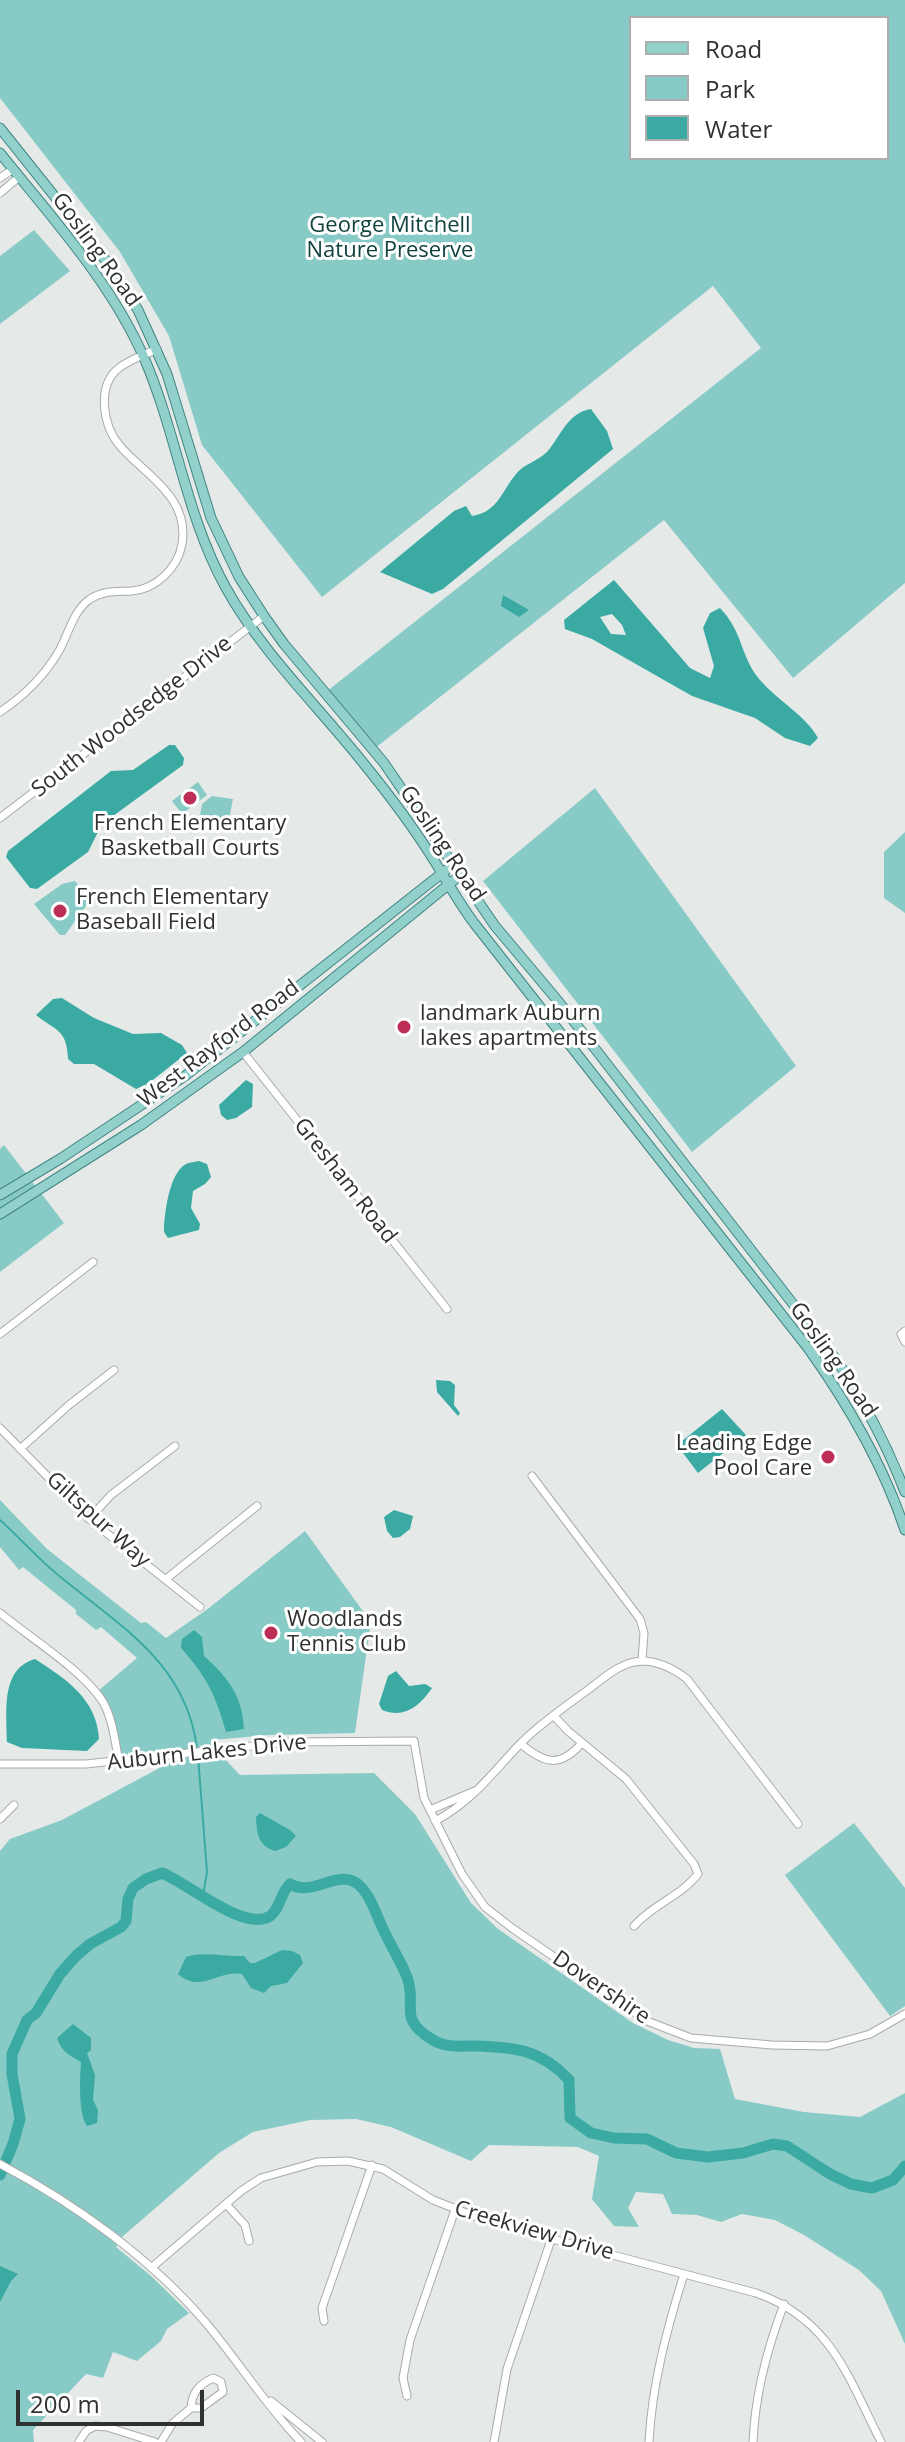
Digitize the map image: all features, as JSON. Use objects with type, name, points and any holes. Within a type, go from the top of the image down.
[{"type":"main road","name":"Gosling Road","points":[[0,128],[111,267],[138,310],[157,349],[183,422],[211,518],[239,577],[264,616],[384,763],[459,876],[510,945],[558,1001],[838,1362],[880,1433],[902,1496],[905,1530]]},
{"type":"main road","name":"Gosling Road","points":[[0,153],[103,285],[143,355],[203,541],[225,587],[251,625],[411,825],[448,887],[808,1348],[902,1496]]},
{"type":"main road","name":"West Rayford Road","points":[[0,1195],[185,1076],[453,864]]},
{"type":"main road","name":"West Rayford Road","points":[[0,1214],[141,1125],[243,1052],[459,876]]},
{"type":"main road","points":[[60,1159],[69,1172]]},
{"type":"street","points":[[0,178],[16,173]]},
{"type":"street","points":[[0,193],[16,173]]},
{"type":"street","points":[[0,712],[43,674],[82,605],[102,593],[149,586],[170,571],[179,556],[183,530],[172,499],[163,485],[121,448],[105,415],[105,395],[113,373],[157,349]]},
{"type":"street","name":"South Woodsedge Drive","points":[[0,818],[264,616]]},
{"type":"street","name":"Gresham Road","points":[[243,1052],[447,1309]]},
{"type":"street","points":[[0,1334],[93,1262]]},
{"type":"street","points":[[20,1449],[114,1370]]},
{"type":"street","name":"Giltspur Way","points":[[0,1428],[89,1519],[200,1607]]},
{"type":"street","points":[[89,1519],[111,1495],[175,1446]]},
{"type":"street","points":[[532,1476],[640,1619],[644,1633],[642,1661]]},
{"type":"street","points":[[166,1579],[257,1506]]},
{"type":"street","points":[[0,1613],[62,1662],[102,1702],[112,1724],[119,1762]]},
{"type":"street","points":[[435,1821],[453,1812],[481,1789],[521,1744],[554,1716],[615,1669],[642,1661],[673,1669],[687,1679],[798,1824]]},
{"type":"street","points":[[554,1716],[626,1779],[694,1864],[698,1874],[691,1883],[651,1910],[634,1926]]},
{"type":"street","name":"Auburn Lakes Drive","points":[[0,1764],[50,1766],[119,1762],[290,1742],[414,1741]]},
{"type":"street","name":"Dovershire","points":[[414,1741],[424,1798],[462,1874],[485,1907],[647,2021],[691,2038],[827,2046],[870,2034],[905,2014]]},
{"type":"street","points":[[521,1744],[535,1756],[552,1761],[573,1754],[582,1743]]},
{"type":"street","points":[[430,1810],[481,1789]]},
{"type":"street","points":[[0,1819],[14,1805]]},
{"type":"street","name":"Creekview Drive","points":[[151,2268],[249,2185],[276,2173],[327,2161],[360,2162],[392,2174],[423,2195],[455,2210],[492,2223],[756,2293],[784,2304],[810,2323],[830,2345],[881,2442]]},
{"type":"street","points":[[0,2164],[67,2203],[151,2268],[206,2323],[301,2442]]},
{"type":"street","points":[[324,2321],[322,2308],[372,2165]]},
{"type":"street","points":[[226,2204],[245,2225],[249,2241]]},
{"type":"street","points":[[407,2396],[403,2378],[410,2340],[455,2210]]},
{"type":"street","points":[[494,2442],[507,2369],[552,2237]]},
{"type":"street","points":[[649,2442],[663,2348],[684,2274]]},
{"type":"street","points":[[753,2442],[762,2377],[784,2304]]},
{"type":"street","points":[[79,2442],[86,2431],[95,2426],[158,2442],[172,2424],[191,2408],[201,2408],[223,2392],[221,2382],[213,2378],[206,2381],[192,2394],[191,2408]]},
{"type":"street","points":[[258,2390],[322,2442]]},
{"type":"green space","name":"George Mitchell Nature Preserve","points":[[0,0],[905,0],[905,583],[793,678],[664,520],[374,749],[326,692],[761,348],[713,286],[322,597],[202,445],[169,336],[120,252],[0,98]]},
{"type":"green space","points":[[34,230],[70,271],[0,324],[0,256]]},
{"type":"green space","name":"French Elementary Basketball Courts","points":[[198,782],[207,795],[182,814],[172,801]]},
{"type":"green space","points":[[595,788],[796,1066],[692,1152],[483,881]]},
{"type":"green space","points":[[212,796],[233,799],[229,820],[200,816],[202,804]]},
{"type":"green space","points":[[905,832],[905,913],[884,898],[884,852]]},
{"type":"green space","name":"French Elementary Baseball Field","points":[[75,881],[91,899],[65,935],[60,935],[34,904],[62,884]]},
{"type":"green space","points":[[4,1145],[64,1223],[0,1272],[0,1149]]},
{"type":"green space","name":"Woodlands Tennis Club","points":[[0,1500],[47,1549],[141,1623],[146,1622],[166,1638],[209,1608],[305,1531],[365,1614],[370,1628],[355,1733],[268,1735],[213,1740],[213,1745],[128,1757],[122,1754],[113,1719],[98,1691],[137,1658],[101,1627],[96,1630],[23,1567],[19,1570],[0,1547]]},
{"type":"green space","points":[[220,1754],[240,1775],[374,1773],[415,1814],[471,1903],[498,1929],[633,2023],[668,2040],[694,2048],[720,2049],[735,2099],[804,2112],[860,2117],[905,2093],[905,2344],[881,2291],[859,2270],[775,2220],[742,2214],[721,2222],[697,2215],[672,2214],[663,2194],[636,2192],[628,2208],[639,2227],[614,2226],[592,2199],[599,2156],[578,2147],[489,2145],[471,2161],[391,2127],[356,2119],[310,2120],[253,2132],[219,2153],[122,2237],[116,2247],[189,2313],[167,2329],[161,2341],[137,2361],[113,2352],[103,2378],[86,2374],[33,2430],[34,2442],[0,2442],[0,1851],[10,1839],[62,1820],[167,1764],[188,1757]]},
{"type":"green space","points":[[854,1823],[905,1888],[905,2006],[890,2016],[785,1875]]},
{"type":"water","points":[[591,409],[607,431],[613,449],[443,589],[432,594],[380,572],[454,511],[466,506],[472,516],[488,510],[519,471],[547,452],[570,420]]},
{"type":"water","points":[[614,580],[690,668],[710,678],[714,666],[703,628],[710,613],[720,608],[733,625],[756,675],[806,722],[818,738],[810,746],[785,738],[755,718],[692,696],[592,639],[565,629],[564,620]],"holes":[[[612,614],[626,635],[611,634],[600,617]]]},
{"type":"water","points":[[503,595],[529,610],[519,617],[501,606]]},
{"type":"water","points":[[169,745],[175,745],[184,758],[183,765],[102,824],[88,852],[37,889],[30,888],[6,857],[8,851],[111,771],[133,770]]},
{"type":"water","points":[[62,998],[94,1018],[133,1034],[161,1033],[182,1045],[187,1053],[149,1083],[136,1089],[94,1064],[74,1064],[68,1059],[62,1036],[36,1015],[53,999]]},
{"type":"water","points":[[246,1080],[253,1084],[252,1107],[227,1120],[221,1115],[219,1105]]},
{"type":"water","points":[[199,1161],[207,1164],[211,1177],[193,1191],[191,1208],[200,1224],[199,1230],[168,1238],[164,1232],[166,1205],[175,1176],[188,1163]]},
{"type":"water","points":[[436,1380],[450,1381],[455,1385],[454,1405],[460,1413],[458,1416],[437,1392]]},
{"type":"water","points":[[722,1409],[746,1435],[698,1473],[677,1445]]},
{"type":"water","points":[[394,1510],[413,1516],[410,1529],[393,1538],[387,1531],[384,1517]]},
{"type":"water","points":[[194,1630],[202,1637],[204,1656],[221,1672],[237,1697],[244,1729],[226,1732],[210,1687],[181,1648],[182,1639]]},
{"type":"water","points":[[35,1659],[78,1692],[93,1712],[99,1739],[87,1751],[22,1748],[7,1742],[7,1705],[11,1682],[24,1664]]},
{"type":"water","points":[[396,1671],[409,1686],[425,1684],[432,1688],[417,1705],[397,1713],[382,1710],[379,1704],[388,1676]]},
{"type":"water","points":[[260,1813],[296,1836],[286,1847],[275,1851],[261,1842],[256,1817]]},
{"type":"water","points":[[282,1950],[300,1955],[303,1963],[287,1983],[271,1986],[264,1993],[251,1988],[242,1974],[194,1982],[178,1974],[186,1957],[193,1955],[244,1956],[250,1963],[255,1963]]},
{"type":"water","points":[[73,2024],[91,2038],[91,2050],[87,2053],[95,2075],[93,2100],[98,2110],[97,2123],[87,2126],[81,2104],[81,2062],[63,2050],[57,2038]]},
{"type":"water","points":[[0,2266],[18,2274],[0,2302]]},
{"type":"waterway","points":[[0,1520],[55,1572],[149,1651],[180,1694],[191,1720],[197,1749]]},
{"type":"waterway","points":[[198,1756],[207,1872],[203,1895]]},
{"type":"waterway","points":[[0,2175],[20,2119],[12,2074],[12,2054],[27,2020],[36,2013],[60,1974],[76,1956],[126,1921],[128,1899],[133,1888],[162,1873],[232,1913],[259,1919],[274,1913],[290,1884],[308,1888],[334,1880],[351,1880],[364,1890],[371,1902],[407,1977],[411,2018],[415,2025],[443,2044],[514,2049],[548,2062],[569,2080],[570,2118],[591,2133],[614,2138],[647,2139],[676,2153],[708,2157],[743,2153],[773,2144],[787,2146],[830,2174],[851,2184],[872,2188],[893,2180],[905,2166]]},
{"type":"place","name":"French Elementary Basketball Courts","points":[[190,798]]},
{"type":"place","name":"French Elementary Baseball Field","points":[[60,911]]},
{"type":"place","name":"landmark Auburn lakes apartments","points":[[404,1027]]},
{"type":"place","name":"Leading Edge Pool Care","points":[[828,1457]]},
{"type":"place","name":"Woodlands Tennis Club","points":[[271,1633]]}]
